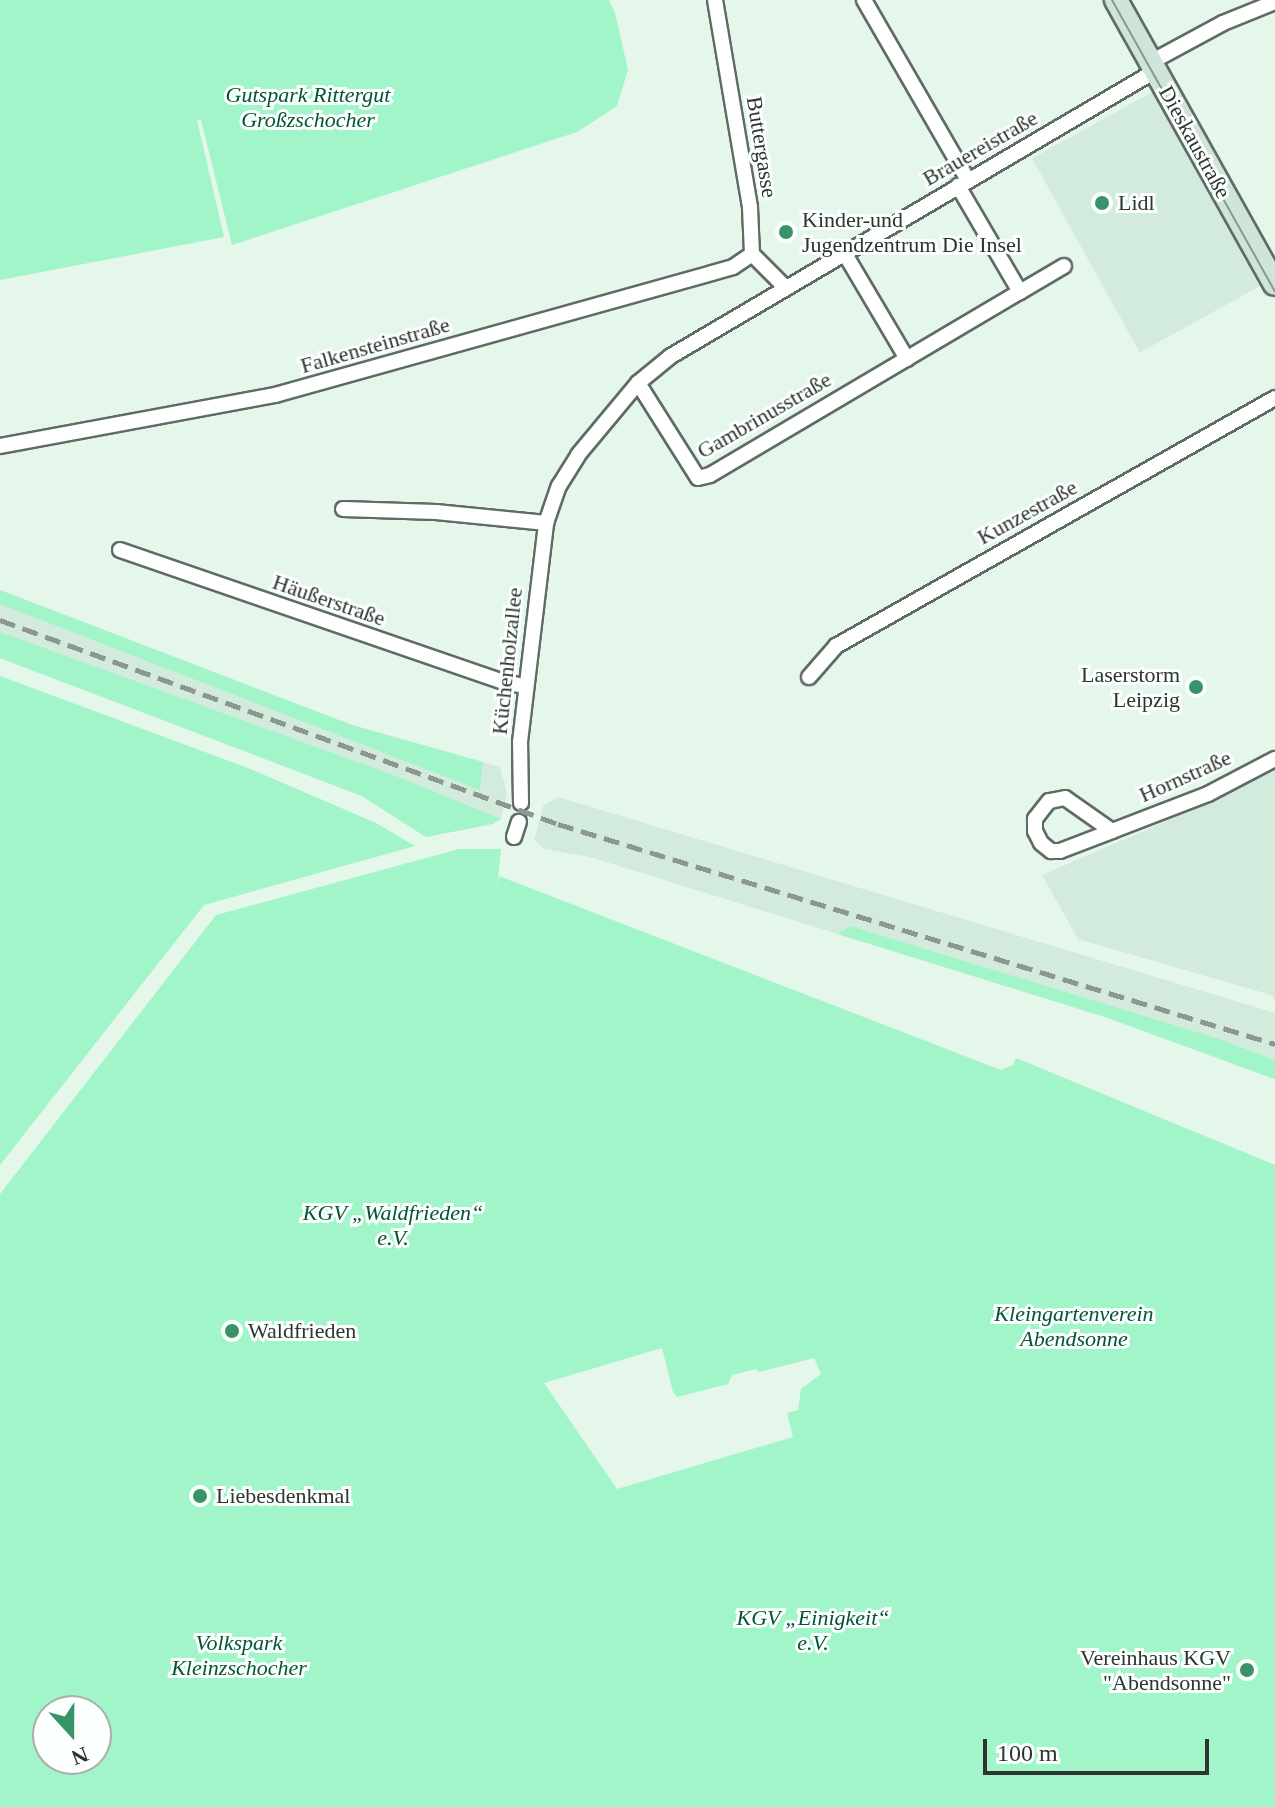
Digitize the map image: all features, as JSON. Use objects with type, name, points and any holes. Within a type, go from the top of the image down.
[{"type":"main road","name":"Dieskaustraße","points":[[1116,0],[1275,284]]},
{"type":"street","name":"Buttergasse","points":[[715,0],[750,208],[752,254]]},
{"type":"street","points":[[864,0],[1020,292]]},
{"type":"street","name":"Brauereistraße","points":[[786,288],[1223,23],[1275,2]]},
{"type":"street","points":[[752,254],[786,288]]},
{"type":"street","name":"Falkensteinstraße","points":[[0,446],[275,395],[733,267],[752,254]]},
{"type":"street","points":[[845,254],[907,359]]},
{"type":"street","name":"Gambrinusstraße","points":[[638,383],[698,478],[710,475],[1064,266]]},
{"type":"street","name":"Küchenholzallee","points":[[521,803],[520,742],[525,686],[546,523],[559,486],[578,455],[638,383],[671,356],[786,288]]},
{"type":"street","name":"Kunzestraße","points":[[809,677],[836,646],[1275,398]]},
{"type":"street","points":[[343,509],[436,512],[546,523]]},
{"type":"street","name":"Häußerstraße","points":[[120,550],[490,677],[525,686]]},
{"type":"street","name":"Hornstraße","points":[[1112,831],[1065,798],[1049,801],[1035,819],[1035,831],[1041,843],[1051,851],[1112,831],[1208,794],[1275,759]]},
{"type":"shaded area","points":[[1152,92],[1260,286],[1140,353],[1032,158]]},
{"type":"shaded area","points":[[0,590],[352,725],[500,767],[507,794],[501,819],[492,824],[426,837],[362,796],[0,658]]},
{"type":"shaded area","points":[[1275,768],[1275,1001],[1271,995],[1078,939],[1042,875],[1222,797]]},
{"type":"shaded area","points":[[558,797],[1275,1013],[1275,1079],[1105,1017],[590,857],[544,849],[534,840],[543,806]]},
{"type":"green space","name":"Gutspark Rittergut Großzschocher","points":[[0,0],[609,0],[628,70],[617,106],[577,132],[232,245],[201,120],[197,120],[224,237],[0,280]]},
{"type":"green space","points":[[0,590],[352,725],[483,762],[480,790],[0,604]]},
{"type":"green space","points":[[0,632],[401,778],[501,819],[492,824],[426,837],[362,796],[0,658]]},
{"type":"green space","points":[[0,676],[248,768],[376,823],[415,846],[204,905],[0,1165]]},
{"type":"green space","points":[[459,849],[501,849],[497,887],[499,876],[1001,1070],[1013,1065],[1016,1058],[1275,1165],[1275,1807],[0,1807],[0,1194],[216,915]],"holes":[[[662,1348],[677,1397],[728,1384],[732,1375],[756,1369],[759,1372],[814,1358],[821,1374],[801,1389],[798,1410],[787,1413],[793,1437],[617,1489],[544,1383]]]},
{"type":"green space","points":[[850,926],[1216,1038],[1275,1060],[1275,1079],[1105,1017],[838,934]]},
{"type":"tram line","points":[[1112,0],[1275,292]]},
{"type":"railway","points":[[0,620],[558,824],[1275,1044]]},
{"type":"place","name":"Lidl","points":[[1102,203]]},
{"type":"place","name":"Kinder-und Jugendzentrum Die Insel","points":[[786,232]]},
{"type":"place","name":"Laserstorm Leipzig","points":[[1196,687]]},
{"type":"place","name":"Waldfrieden","points":[[232,1331]]},
{"type":"place","name":"Liebesdenkmal","points":[[200,1496]]},
{"type":"place","name":"Vereinhaus KGV \"Abendsonne\"","points":[[1247,1670]]},
{"type":"park label","name":"KGV „Waldfrieden“ e.V.","points":[[393,1224]]},
{"type":"park label","name":"Kleingartenverein Abendsonne","points":[[1074,1326]]},
{"type":"park label","name":"KGV „Einigkeit“ e.V.","points":[[813,1630]]},
{"type":"park label","name":"Volkspark Kleinzschocher","points":[[239,1654]]}]
